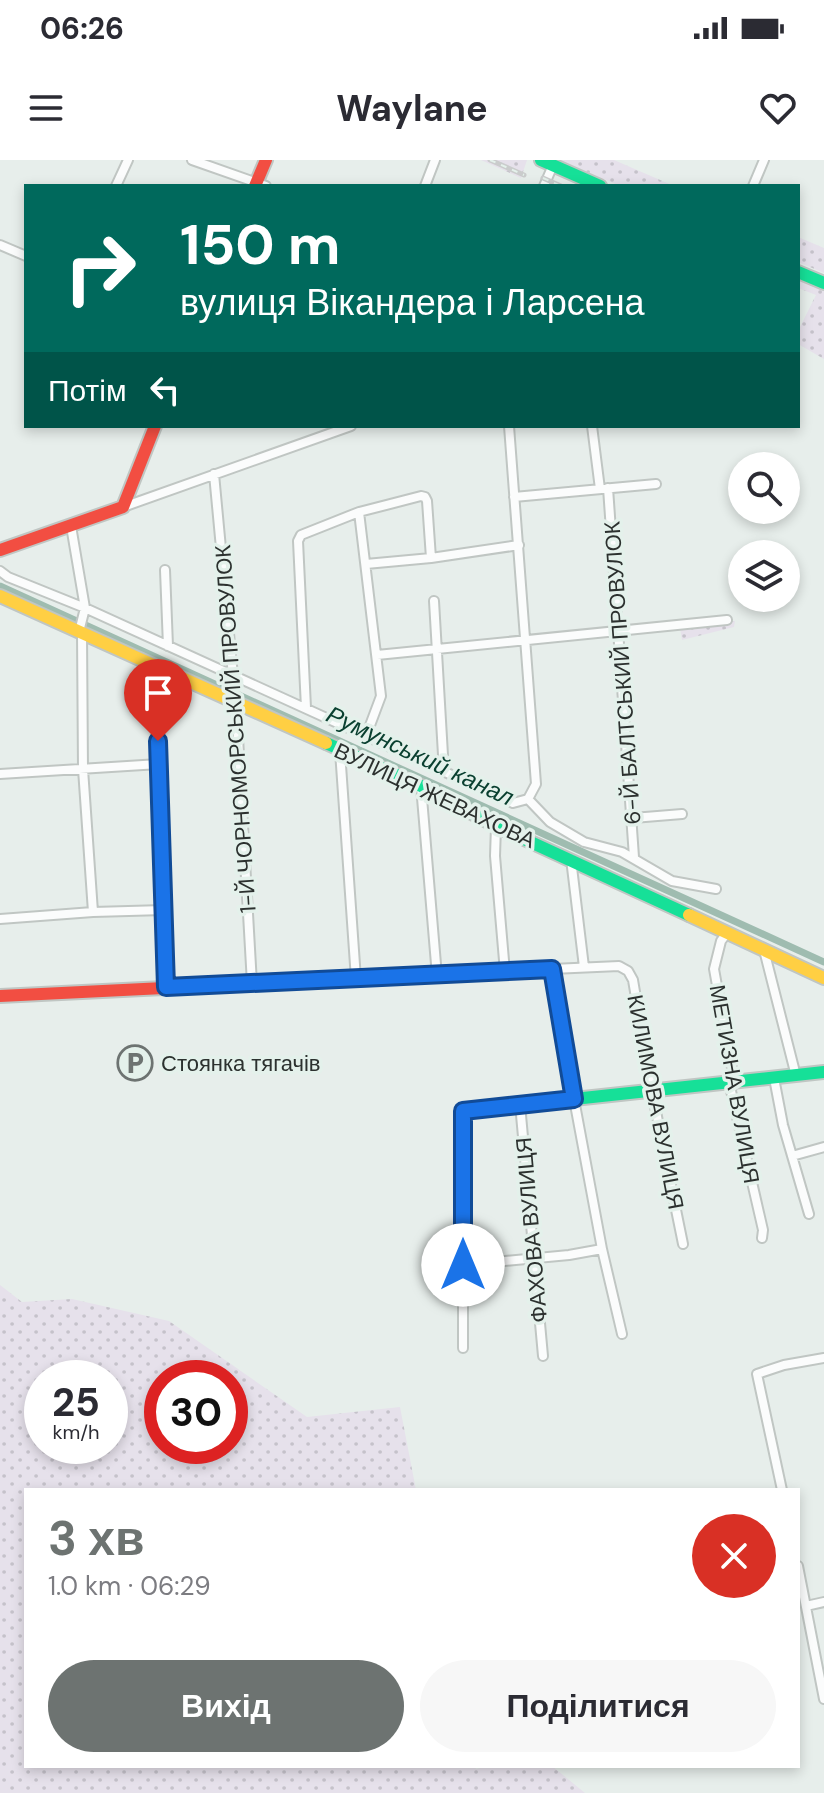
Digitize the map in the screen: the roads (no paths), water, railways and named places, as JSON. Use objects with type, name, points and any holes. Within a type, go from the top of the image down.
[{"type":"street","points":[[117,184],[128,160]]},
{"type":"street","points":[[192,160],[256,184]]},
{"type":"street","points":[[259,184],[266,160]]},
{"type":"street","points":[[426,184],[435,160]]},
{"type":"street","points":[[754,184],[764,160]]},
{"type":"street","points":[[544,184],[545,161],[596,184]]},
{"type":"street","points":[[0,245],[24,255]]},
{"type":"street","points":[[800,273],[824,283]]},
{"type":"street","points":[[123,507],[154,428]]},
{"type":"street","points":[[314,439],[318,428]]},
{"type":"street","points":[[0,550],[345,428]]},
{"type":"street","points":[[0,571],[513,803],[528,799],[536,784],[509,428]]},
{"type":"street","name":"6-Й БАЛТСЬКИЙ ПРОВУЛОК","points":[[592,428],[604,488],[619,631],[634,857]]},
{"type":"street","name":"1-Й ЧОРНОМОРСЬКИЙ ПРОВУЛОК","points":[[214,474],[234,677],[252,984]]},
{"type":"street","points":[[514,497],[656,484]]},
{"type":"street","points":[[306,708],[298,541],[301,535],[359,512],[421,496],[425,497],[431,558]]},
{"type":"street","points":[[359,512],[381,696],[366,736]]},
{"type":"street","points":[[71,526],[85,610],[81,630],[83,769],[93,912]]},
{"type":"street","points":[[366,564],[519,545]]},
{"type":"street","points":[[165,570],[168,646]]},
{"type":"street","name":"ВУЛИЦЯ ЖЕВАХОВА","points":[[0,596],[235,699],[340,751],[421,786],[496,826],[824,978]]},
{"type":"street","points":[[434,601],[444,772]]},
{"type":"street","points":[[377,655],[727,620]]},
{"type":"street","points":[[157,666],[166,987]]},
{"type":"street","points":[[340,751],[356,979]]},
{"type":"street","points":[[0,774],[159,764]]},
{"type":"street","points":[[421,786],[437,976]]},
{"type":"street","points":[[528,799],[550,822],[584,842],[634,857],[672,881],[716,889]]},
{"type":"street","points":[[633,818],[682,814]]},
{"type":"street","points":[[496,826],[495,856],[505,972]]},
{"type":"street","points":[[0,996],[584,967],[571,859]]},
{"type":"street","points":[[0,919],[164,910]]},
{"type":"street","name":"МЕТИЗНА ВУЛИЦЯ","points":[[727,933],[721,941],[714,969],[733,1074],[731,1091],[763,1230],[762,1238]]},
{"type":"street","points":[[764,950],[796,1076]]},
{"type":"street","name":"КИЛИМОВА ВУЛИЦЯ","points":[[584,967],[619,966],[628,971],[633,980],[683,1244]]},
{"type":"street","points":[[552,969],[602,1249],[622,1334]]},
{"type":"street","points":[[463,1348],[463,1111],[824,1072]]},
{"type":"street","points":[[774,1078],[809,1214]]},
{"type":"street","name":"ФАХОВА ВУЛИЦЯ","points":[[520,1104],[543,1356]]},
{"type":"street","points":[[792,1156],[824,1147]]},
{"type":"street","points":[[463,1265],[602,1249]]},
{"type":"street","points":[[782,1488],[757,1374],[784,1365],[824,1358]]},
{"type":"street","points":[[800,1576],[824,1699]]},
{"type":"street","points":[[806,1606],[824,1602]]},
{"type":"waterway","name":"Румунський канал","points":[[0,586],[824,962]]},
{"type":"railway","points":[[490,160],[524,175]]},
{"type":"railway","points":[[543,178],[556,184]]},
{"type":"place","name":"Стоянка тягачів","points":[[135,1063]]}]
